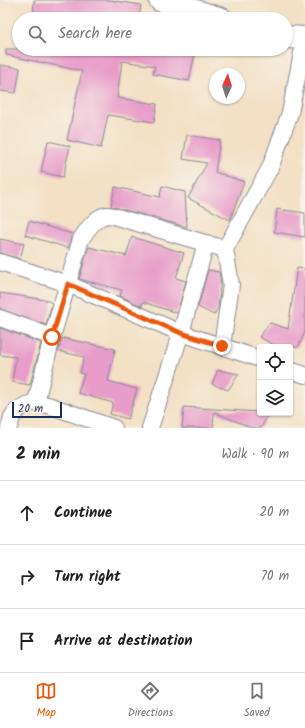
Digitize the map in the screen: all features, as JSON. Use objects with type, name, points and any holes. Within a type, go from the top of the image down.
[{"type":"main road","points":[[160,0],[199,12]]},
{"type":"main road","points":[[293,37],[305,38]]},
{"type":"street","points":[[222,346],[231,285],[225,249],[270,168],[290,113],[305,38]]},
{"type":"street","points":[[36,402],[52,337],[82,239],[88,228],[98,219],[107,215],[117,217],[225,249]]},
{"type":"street","points":[[150,428],[181,333],[206,243]]},
{"type":"street","points":[[0,262],[68,284],[181,333],[257,358]]},
{"type":"street","points":[[0,318],[52,337]]},
{"type":"street","points":[[293,371],[305,375]]},
{"type":"street","points":[[9,428],[12,417],[18,410],[26,405],[36,402],[52,406],[114,428]]},
{"type":"building","points":[[34,0],[110,0],[141,5],[140,12],[33,12]]},
{"type":"building","points":[[6,49],[12,49],[12,56],[194,56],[189,81],[153,74],[155,66],[122,61],[117,98],[157,104],[154,122],[108,115],[101,148],[67,140],[82,71],[6,55]]},
{"type":"building","points":[[0,65],[20,68],[16,93],[0,91]]},
{"type":"building","points":[[187,135],[220,140],[215,172],[244,182],[230,220],[188,198],[207,163],[183,159]]},
{"type":"building","points":[[48,141],[70,146],[63,177],[41,172]]},
{"type":"building","points":[[162,186],[185,192],[187,227],[111,206],[115,187],[160,197]]},
{"type":"building","points":[[277,209],[305,213],[305,237],[274,232]]},
{"type":"building","points":[[29,221],[72,234],[68,248],[25,235]]},
{"type":"building","points":[[132,237],[184,253],[176,278],[186,281],[177,313],[143,302],[142,306],[120,296],[122,290],[79,279],[89,247],[126,256]]},
{"type":"building","points":[[0,239],[24,244],[20,259],[0,253]]},
{"type":"building","points":[[297,268],[305,269],[305,332],[298,347],[293,347],[293,344],[272,344],[259,337],[270,323],[288,329]]},
{"type":"building","points":[[208,270],[219,272],[221,284],[218,308],[214,315],[198,307]]},
{"type":"building","points":[[0,293],[46,300],[52,303],[46,325],[0,309]]},
{"type":"building","points":[[0,328],[41,343],[30,385],[12,382],[16,357],[0,355]]},
{"type":"building","points":[[62,338],[115,349],[108,381],[137,389],[128,419],[110,414],[113,403],[78,393],[84,374],[80,373],[84,357],[58,351]]},
{"type":"building","points":[[218,370],[239,374],[228,390],[212,384]]},
{"type":"building","points":[[184,407],[257,412],[257,416],[267,416],[261,428],[252,428],[214,412],[213,428],[182,428]]},
{"type":"route","points":[[52,337],[68,284],[181,333],[222,346]]}]
